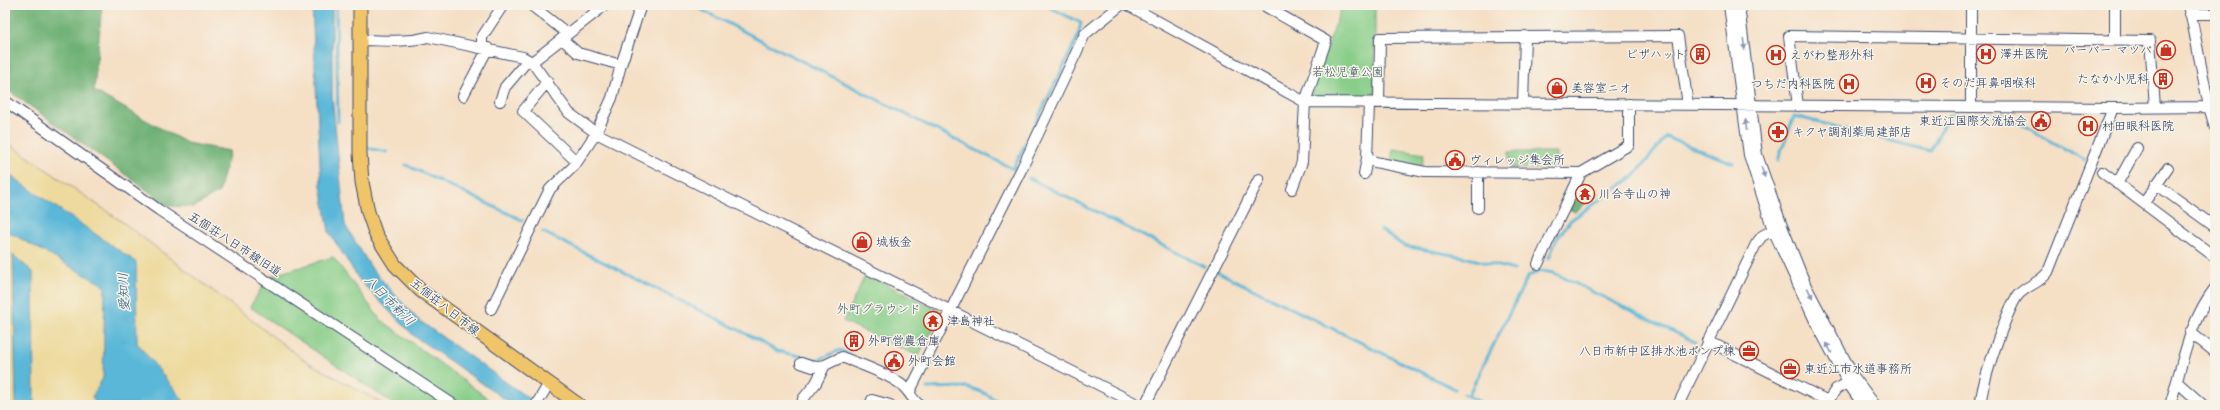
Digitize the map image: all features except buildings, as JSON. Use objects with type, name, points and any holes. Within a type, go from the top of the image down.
[{"type":"main road","name":"五個荘八日市線","points":[[360,5],[362,182],[368,212],[376,235],[395,265],[421,291],[546,389],[578,405]]},
{"type":"street","points":[[462,96],[485,48],[482,37],[503,5]]},
{"type":"street","points":[[531,5],[565,36],[578,53],[621,65]]},
{"type":"street","points":[[500,101],[505,87],[530,61],[605,5]]},
{"type":"street","points":[[491,309],[550,189],[577,162],[596,132],[612,98],[621,65],[641,5]]},
{"type":"street","points":[[910,391],[1022,168],[1085,34],[1121,5]]},
{"type":"street","points":[[1128,5],[1305,102],[2113,108],[2212,106]]},
{"type":"street","points":[[1263,5],[1326,40],[1305,102],[1302,162],[1292,189]]},
{"type":"street","points":[[1729,5],[1747,105],[1758,155],[1782,226],[1804,279],[1854,377],[1875,405]]},
{"type":"street","points":[[1739,5],[1747,105],[1749,155],[1773,230],[1799,289],[1848,383],[1863,405]]},
{"type":"street","points":[[1971,5],[1971,106]]},
{"type":"street","points":[[2115,5],[2115,40]]},
{"type":"street","points":[[2215,14],[2189,9],[2212,106],[2215,127]]},
{"type":"street","points":[[1523,104],[1525,36]]},
{"type":"street","points":[[1364,174],[1374,103],[1380,38],[1678,36],[1688,106]]},
{"type":"street","points":[[1798,106],[1789,36],[2150,41],[2155,107]]},
{"type":"street","points":[[360,40],[381,42],[416,40],[428,37],[485,48],[530,61],[548,81],[569,113],[596,132],[1139,405]]},
{"type":"street","points":[[548,81],[523,112],[577,162]]},
{"type":"street","name":"五個荘八日市線旧道","points":[[5,100],[159,210],[454,405]]},
{"type":"street","points":[[1367,158],[1375,162],[1425,172],[1581,173],[1629,145],[1629,104]]},
{"type":"street","points":[[1982,405],[1980,399],[1988,370],[2011,305],[2019,294],[2043,279],[2048,272],[2113,108]]},
{"type":"street","points":[[2117,184],[2137,148]]},
{"type":"street","points":[[2144,203],[2168,168]]},
{"type":"street","points":[[1478,172],[1478,208]]},
{"type":"street","points":[[2102,172],[2215,257]]},
{"type":"street","points":[[1538,264],[1581,173]]},
{"type":"street","points":[[1145,405],[1259,179]]},
{"type":"street","points":[[2156,184],[2215,227]]},
{"type":"street","points":[[1678,405],[1756,244],[1762,236],[1773,230]]},
{"type":"street","points":[[2170,405],[2190,332],[2196,318],[2214,293]]},
{"type":"street","points":[[2190,332],[2215,352]]},
{"type":"street","points":[[1708,341],[1828,401],[1836,389],[1848,383]]},
{"type":"street","points":[[801,363],[813,367],[825,365],[842,357],[889,376],[910,391],[918,404]]},
{"type":"street","points":[[802,405],[803,399],[816,383],[825,365]]},
{"type":"street","points":[[2177,382],[2203,405]]},
{"type":"street","points":[[536,405],[546,389]]},
{"type":"street","points":[[870,405],[872,400],[890,405]]},
{"type":"green space","points":[[5,5],[102,5],[94,91],[187,143],[230,151],[219,192],[194,207],[169,206],[5,88]]},
{"type":"green space","name":"若松児童公園","points":[[1342,5],[1375,5],[1375,100],[1309,99]]},
{"type":"green space","points":[[1393,149],[1424,154],[1422,166],[1391,162]]},
{"type":"green space","points":[[1509,152],[1557,152],[1557,168],[1509,168]]},
{"type":"green space","points":[[1581,182],[1599,193],[1575,212],[1569,209]]},
{"type":"green space","points":[[333,257],[380,319],[497,405],[395,405],[250,307],[268,277]]},
{"type":"green space","name":"外町グラウンド","points":[[866,274],[943,313],[918,356],[843,321]]},
{"type":"sand","points":[[5,141],[121,221],[304,360],[385,405],[5,405]]},
{"type":"water","name":"八日市新川","points":[[312,5],[332,5],[332,96],[345,225],[372,269],[417,319],[538,405],[513,405],[414,336],[360,281],[329,232],[321,185]]},
{"type":"water","name":"愛知川","points":[[5,172],[136,262],[137,343],[187,405],[97,405],[92,397],[103,378],[105,286],[5,230]]},
{"type":"water","points":[[13,255],[33,272],[34,405],[16,405]]},
{"type":"waterway","points":[[324,5],[336,6],[338,122]]},
{"type":"waterway","points":[[692,5],[1013,169],[1077,39],[1081,23],[1045,5]]},
{"type":"waterway","points":[[1778,160],[1794,116],[1930,151],[1949,115],[2003,114],[2085,160]]},
{"type":"waterway","points":[[1549,258],[1557,238],[1571,220],[1634,176],[1666,137],[1733,163]]},
{"type":"waterway","points":[[367,148],[387,152]]},
{"type":"waterway","points":[[406,165],[522,220]]},
{"type":"waterway","points":[[1029,178],[1205,267]]},
{"type":"waterway","points":[[1381,230],[1404,246],[1464,257],[1514,270]]},
{"type":"waterway","points":[[543,232],[739,330],[777,351],[818,360],[840,350],[851,355]]},
{"type":"waterway","points":[[1468,396],[1528,276],[1541,271],[1554,273],[1695,342]]},
{"type":"waterway","points":[[1218,272],[1455,389]]},
{"type":"waterway","points":[[927,388],[967,387],[982,392],[1005,405]]},
{"type":"waterway","points":[[1464,394],[1486,405]]},
{"type":"place","name":"バーバー マツバ","points":[[2166,50]]},
{"type":"place","name":"ピザハット","points":[[1700,54]]},
{"type":"place","name":"澤井医院","points":[[1986,54]]},
{"type":"place","name":"えがわ整形外科","points":[[1776,55]]},
{"type":"place","name":"たなか小児科","points":[[2163,79]]},
{"type":"place","name":"そのだ耳鼻咽喉科","points":[[1926,83]]},
{"type":"place","name":"つちだ内科医院","points":[[1849,84]]},
{"type":"place","name":"美容室ニオ","points":[[1557,88]]},
{"type":"place","name":"東近江国際交流協会","points":[[2041,121]]},
{"type":"place","name":"村田眼科医院","points":[[2088,126]]},
{"type":"place","name":"キクヤ調剤薬局建部店","points":[[1778,132]]},
{"type":"place","name":"ヴィレッジ集会所","points":[[1455,160]]},
{"type":"place","name":"川合寺山の神","points":[[1585,194]]},
{"type":"place","name":"城板金","points":[[862,242]]},
{"type":"place","name":"津島神社","points":[[933,321]]},
{"type":"place","name":"外町営農倉庫","points":[[854,341]]},
{"type":"place","name":"八日市新中区排水池ポンプ棟","points":[[1749,351]]},
{"type":"place","name":"外町会館","points":[[894,361]]},
{"type":"place","name":"東近江市水道事務所","points":[[1790,369]]}]
